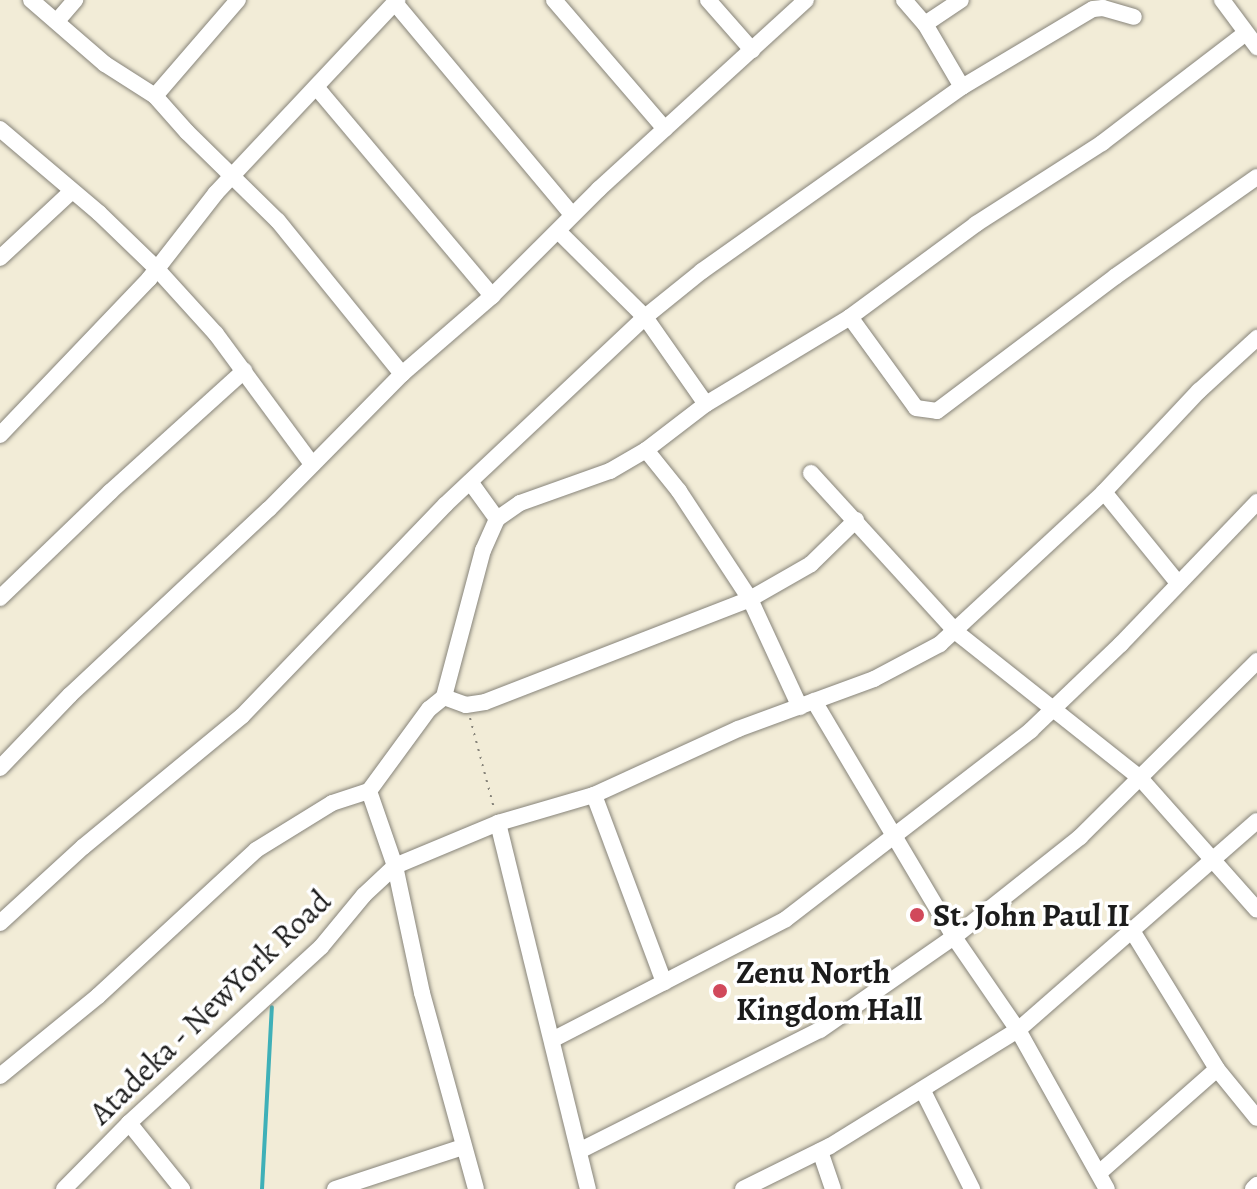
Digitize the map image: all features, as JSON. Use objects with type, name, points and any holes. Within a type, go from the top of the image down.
[{"type":"street","points":[[31,0],[105,64],[155,96],[278,221],[402,374]]},
{"type":"street","points":[[57,21],[75,0]]},
{"type":"street","points":[[155,96],[238,0]]},
{"type":"street","points":[[554,0],[665,129]]},
{"type":"street","points":[[708,0],[752,50]]},
{"type":"street","points":[[0,768],[70,695],[269,509],[402,374],[492,296],[559,232],[572,215],[806,0]]},
{"type":"street","points":[[904,0],[925,24],[962,87]]},
{"type":"street","points":[[925,24],[961,0]]},
{"type":"street","points":[[1222,0],[1257,47]]},
{"type":"street","points":[[0,435],[157,269],[216,193],[396,2],[572,215]]},
{"type":"street","points":[[0,923],[83,847],[242,716],[446,504],[645,317],[702,271],[962,87],[1093,9],[1103,8],[1134,17]]},
{"type":"street","points":[[0,1076],[98,996],[256,850],[332,803],[369,791],[429,709],[444,697],[483,550],[497,519],[520,503],[610,471],[646,450],[706,404],[850,317],[976,224],[1102,143],[1246,33]]},
{"type":"street","points":[[317,88],[492,296]]},
{"type":"street","points":[[0,129],[99,213],[157,269],[244,371],[312,464]]},
{"type":"street","points":[[850,317],[916,408],[937,411],[1116,276],[1257,177]]},
{"type":"street","points":[[0,258],[71,192]]},
{"type":"street","points":[[559,232],[645,317],[706,404]]},
{"type":"street","points":[[395,866],[498,823],[594,795],[738,729],[902,666],[956,632],[1104,492],[1199,391],[1257,338]]},
{"type":"street","points":[[0,598],[110,492],[244,371]]},
{"type":"street","points":[[646,450],[679,491],[750,599],[807,704],[893,835],[954,937],[1018,1030],[1107,1189]]},
{"type":"street","points":[[811,473],[956,632],[1140,778],[1257,910]]},
{"type":"street","points":[[471,483],[497,519]]},
{"type":"street","points":[[1104,492],[1178,583]]},
{"type":"street","points":[[552,1040],[786,919],[1031,730],[1121,644],[1257,502]]},
{"type":"street","points":[[444,697],[466,705],[485,702],[750,599],[811,564],[856,520]]},
{"type":"street","points":[[579,1151],[820,1030],[954,937],[1048,866],[1257,661]]},
{"type":"street","points":[[369,791],[395,866],[422,993],[476,1189]]},
{"type":"street","points":[[594,795],[664,982]]},
{"type":"street","points":[[743,1189],[820,1151],[923,1091],[1018,1030],[1131,929],[1216,861],[1257,821]]},
{"type":"street","points":[[498,823],[588,1189]]},
{"type":"street","name":"Atadeka - NewYork Road","points":[[64,1189],[129,1123],[321,947],[364,895],[395,866]]},
{"type":"street","points":[[1131,929],[1217,1069],[1257,1118]]},
{"type":"street","points":[[1099,1173],[1217,1069]]},
{"type":"street","points":[[923,1091],[972,1189]]},
{"type":"street","points":[[129,1123],[182,1189]]},
{"type":"street","points":[[335,1189],[463,1147]]},
{"type":"street","points":[[820,1151],[833,1189]]},
{"type":"path","points":[[466,705],[498,823]]},
{"type":"waterway","points":[[262,1189],[272,1007]]},
{"type":"place","name":"St. John Paul II","points":[[917,915]]},
{"type":"place","name":"Zenu North Kingdom Hall","points":[[720,991]]}]
